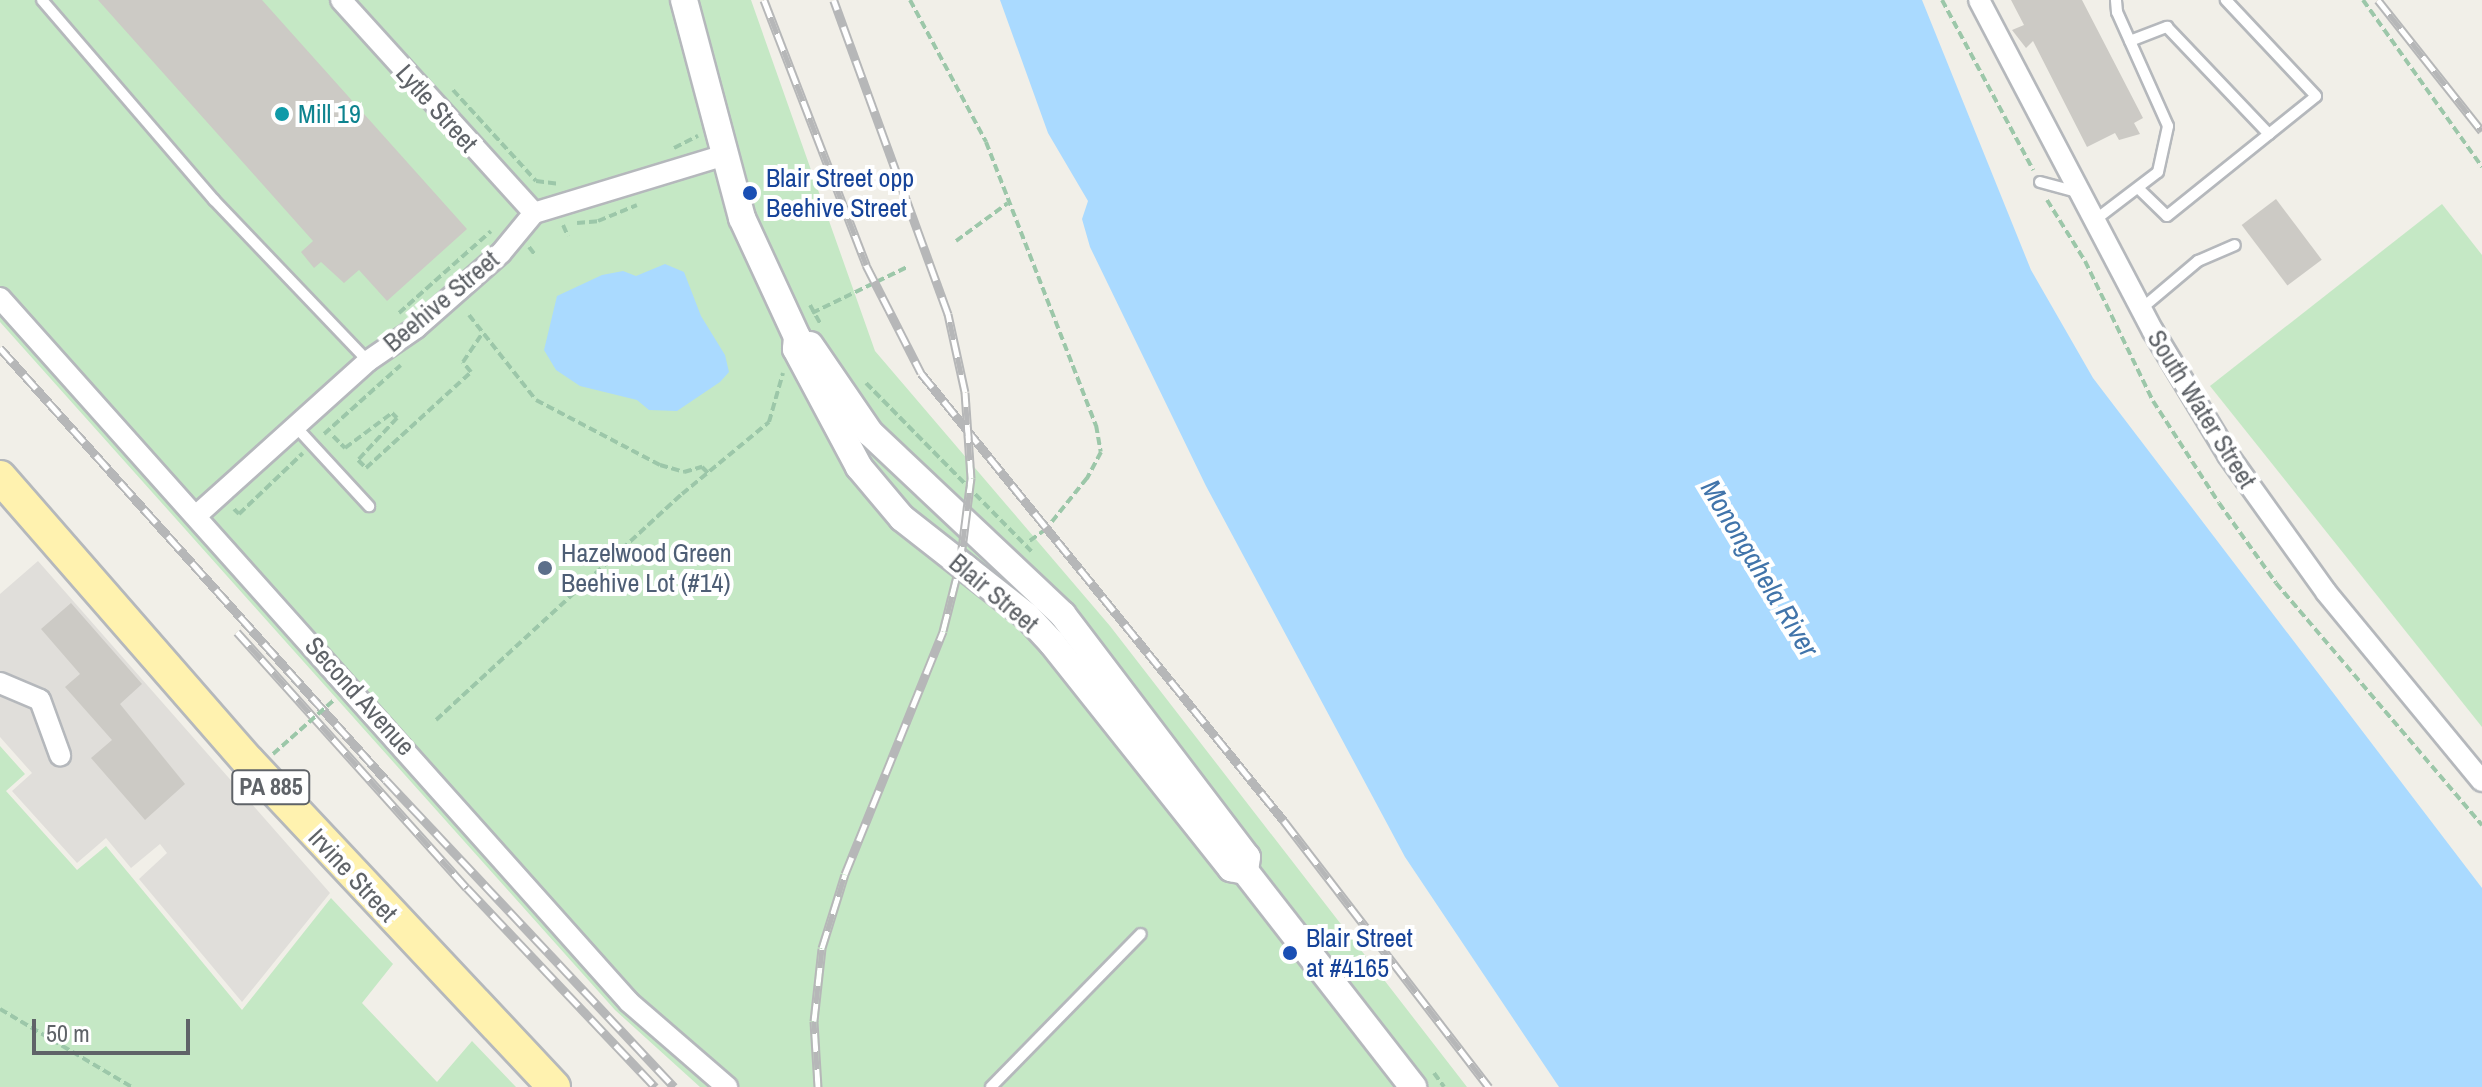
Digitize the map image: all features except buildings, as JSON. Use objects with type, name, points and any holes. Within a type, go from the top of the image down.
[{"type":"main road","name":"Irvine Street","points":[[0,477],[248,761],[554,1087]]},
{"type":"street","name":"Lytle Street","points":[[341,0],[534,213]]},
{"type":"street","name":"Blair Street","points":[[684,0],[722,156],[742,218],[809,342],[870,433],[1063,615],[1247,857],[1245,871]]},
{"type":"street","name":"South Water Street","points":[[1979,0],[2141,309],[2258,500],[2326,592],[2482,781]]},
{"type":"street","points":[[534,213],[722,156]]},
{"type":"street","name":"Beehive Street","points":[[197,515],[368,361],[416,328],[501,253],[534,213]]},
{"type":"street","name":"Second Avenue","points":[[0,298],[629,1002],[727,1087]]},
{"type":"street","name":"Blair Street","points":[[800,324],[796,349],[827,409],[882,497],[1027,616],[1231,868],[1245,871],[1413,1087]]},
{"type":"street","points":[[0,683],[40,700],[60,755]]},
{"type":"lane","points":[[42,0],[214,200],[368,361]]},
{"type":"lane","points":[[2095,220],[2158,172],[2168,126],[2130,41],[2116,0]]},
{"type":"lane","points":[[2138,188],[2167,216],[2316,96],[2226,0]]},
{"type":"lane","points":[[2130,41],[2167,27],[2269,134]]},
{"type":"lane","points":[[2040,182],[2080,192]]},
{"type":"lane","points":[[2141,309],[2198,261],[2235,245]]},
{"type":"lane","points":[[296,427],[369,506]]},
{"type":"lane","points":[[991,1087],[1141,934]]},
{"type":"path","points":[[910,0],[986,142],[1062,332],[1101,452],[1066,505],[1011,564]]},
{"type":"path","points":[[2363,0],[2482,167]]},
{"type":"path","points":[[557,229],[598,221],[649,201]]},
{"type":"path","points":[[956,241],[1008,203]]},
{"type":"path","points":[[394,317],[499,224]]},
{"type":"path","points":[[523,255],[541,237]]},
{"type":"path","points":[[800,324],[907,267]]},
{"type":"path","points":[[800,324],[808,301]]},
{"type":"path","points":[[469,315],[536,400],[660,465],[684,472],[702,467],[710,475]]},
{"type":"path","points":[[800,324],[823,328]]},
{"type":"path","points":[[333,436],[345,448],[392,413],[397,418],[358,460],[366,468],[471,372],[463,362],[483,332]]},
{"type":"path","points":[[239,514],[406,361]]},
{"type":"path","points":[[436,720],[682,494],[710,475],[769,422],[784,368]]},
{"type":"path","points":[[864,381],[936,455]]},
{"type":"path","points":[[273,754],[335,699]]},
{"type":"path","points":[[0,1009],[132,1087]]},
{"type":"shaded area","points":[[38,561],[330,893],[242,1002],[139,879],[167,853],[160,844],[131,868],[106,838],[77,863],[12,791],[32,773],[0,737],[0,594]]},
{"type":"green space","points":[[0,0],[751,0],[875,351],[1110,626],[1467,1087],[700,1087],[615,1010],[0,322]]},
{"type":"green space","points":[[2442,204],[2482,255],[2482,727],[2210,386]]},
{"type":"green space","points":[[0,746],[25,774],[6,791],[77,870],[106,846],[242,1010],[331,898],[393,964],[362,1003],[437,1082],[472,1041],[516,1087],[0,1087]]},
{"type":"water","name":"Monongahela River","points":[[1000,0],[1922,0],[2031,270],[2093,378],[2482,888],[2482,1087],[1559,1087],[1405,857],[1206,486],[1090,247],[1082,219],[1088,201],[1048,133]]},
{"type":"water","points":[[665,264],[684,272],[701,316],[725,355],[729,372],[720,382],[677,411],[649,410],[637,400],[580,386],[556,370],[544,350],[557,296],[602,275],[623,271],[636,276]]},
{"type":"railway","points":[[764,0],[866,265],[921,373],[1284,821],[1489,1087]]},
{"type":"railway","points":[[818,1087],[814,1021],[822,948],[845,874],[943,631],[960,564],[971,478],[965,392],[948,314],[834,0]]},
{"type":"railway","points":[[2378,0],[2482,131]]},
{"type":"railway","points":[[0,348],[386,780],[674,1087]]},
{"type":"railway","points":[[237,632],[467,888],[655,1087]]},
{"type":"place","name":"Mill 19","points":[[282,114]]},
{"type":"place","name":"Blair Street opp Beehive Street","points":[[750,193]]},
{"type":"place","name":"Hazelwood Green Beehive Lot (#14)","points":[[545,568]]},
{"type":"place","name":"Blair Street at #4165","points":[[1290,953]]}]
